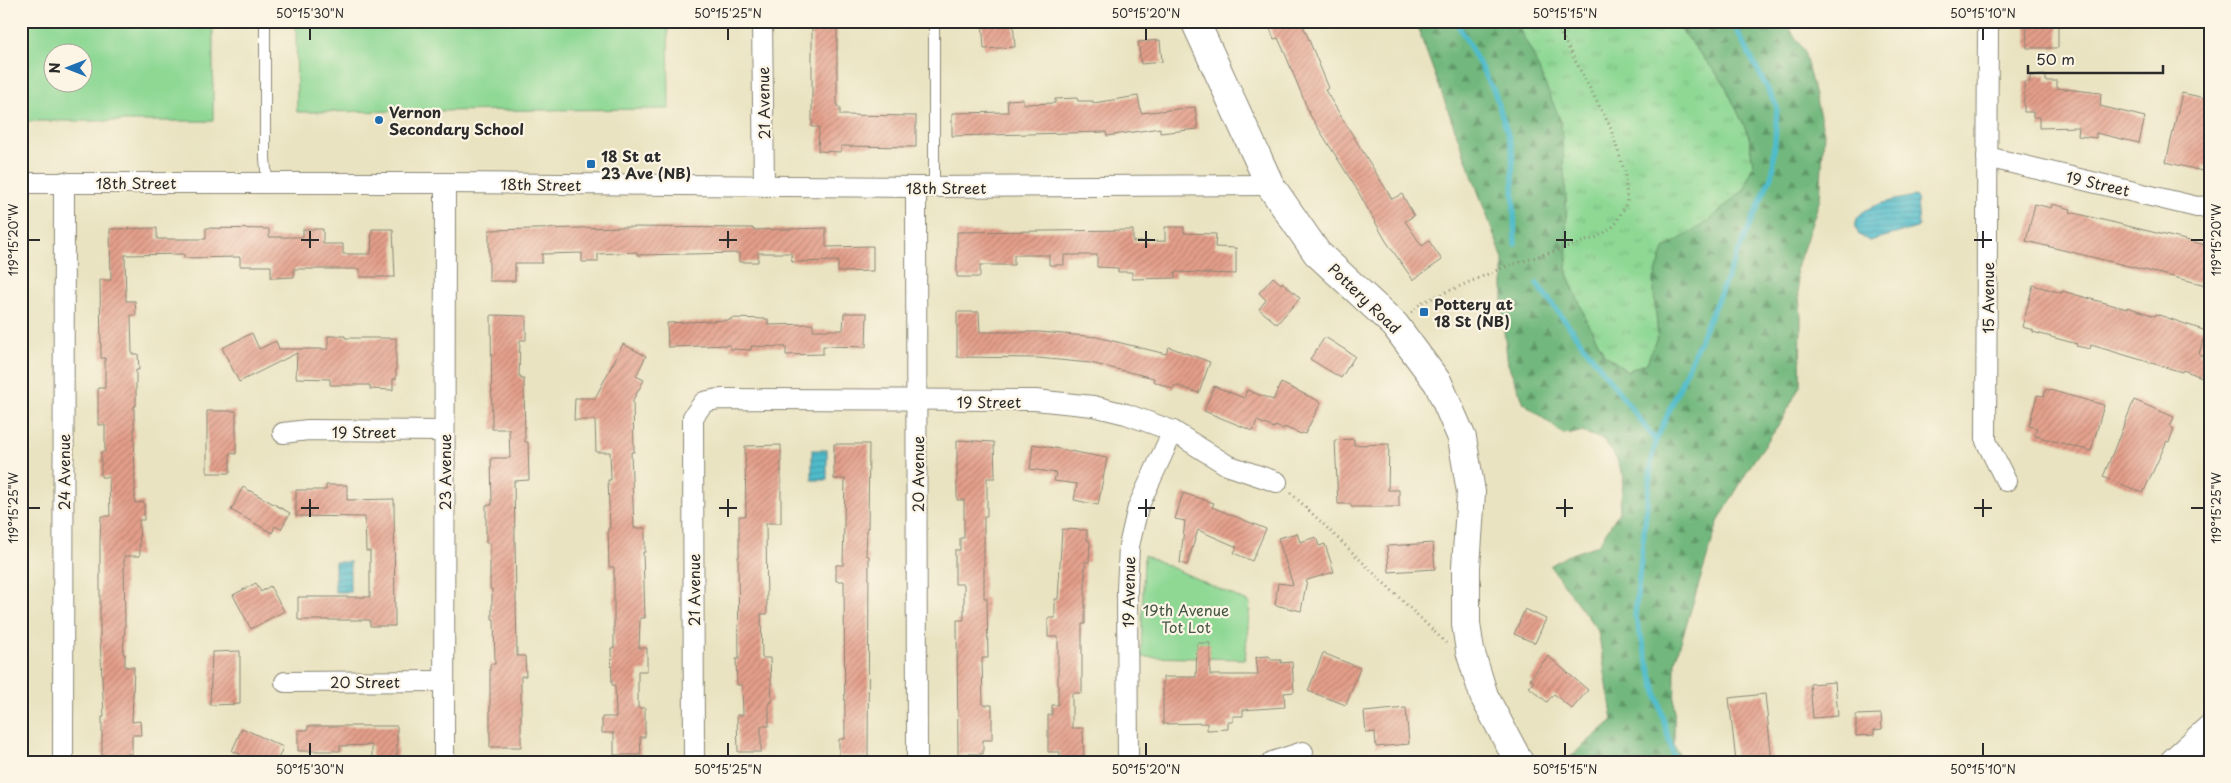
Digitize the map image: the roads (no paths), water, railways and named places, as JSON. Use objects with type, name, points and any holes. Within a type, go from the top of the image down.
[{"type":"street","name":"21 Avenue","points":[[762,21],[764,186]]},
{"type":"street","name":"Pottery Road","points":[[1196,21],[1270,185],[1317,253],[1395,325],[1438,383],[1462,438],[1471,492],[1466,615],[1470,651],[1484,696],[1519,762]]},
{"type":"street","name":"15 Avenue","points":[[1988,21],[1986,441],[2006,481]]},
{"type":"street","name":"19 Street","points":[[1987,157],[2197,207],[2210,206]]},
{"type":"street","name":"24 Avenue","points":[[63,762],[64,182]]},
{"type":"street","name":"18th Street","points":[[21,183],[267,182],[925,187],[1270,185]]},
{"type":"street","name":"23 Avenue","points":[[444,762],[446,183]]},
{"type":"street","name":"20 Avenue","points":[[917,762],[917,400],[925,187]]},
{"type":"street","name":"19 Street","points":[[693,418],[704,402],[718,399],[1035,400],[1069,403],[1126,414],[1173,431],[1227,465],[1277,482]]},
{"type":"street","name":"21 Avenue","points":[[693,418],[694,762]]},
{"type":"street","name":"19 Street","points":[[283,433],[308,430],[444,431]]},
{"type":"street","name":"19 Avenue","points":[[1128,762],[1127,590],[1129,546],[1138,507],[1173,431]]},
{"type":"street","name":"20 Street","points":[[285,682],[444,681]]},
{"type":"street","points":[[2174,762],[2210,729]]},
{"type":"street","points":[[1272,762],[1303,752]]},
{"type":"lane","points":[[265,21],[265,158],[267,182]]},
{"type":"lane","points":[[925,187],[934,21]]},
{"type":"water","points":[[1915,196],[1917,199],[1919,226],[1917,228],[1869,241],[1859,235],[1856,225],[1858,217],[1865,211],[1885,202]]},
{"type":"water","points":[[812,450],[827,450],[827,480],[812,480]]},
{"type":"water","points":[[335,562],[350,562],[350,592],[335,592]]},
{"type":"waterway","points":[[1456,21],[1494,91],[1512,147],[1515,244]]},
{"type":"waterway","points":[[1675,762],[1635,615],[1652,457],[1656,441],[1773,172],[1777,107],[1732,21]]},
{"type":"waterway","points":[[1537,284],[1656,441]]},
{"type":"place","name":"Vernon Secondary School","points":[[379,120]]},
{"type":"place","name":"18 St at 23 Ave (NB)","points":[[591,164]]},
{"type":"place","name":"Pottery at 18 St (NB)","points":[[1424,312]]},
{"type":"park label","name":"19th Avenue Tot Lot","points":[[1186,618]]}]
